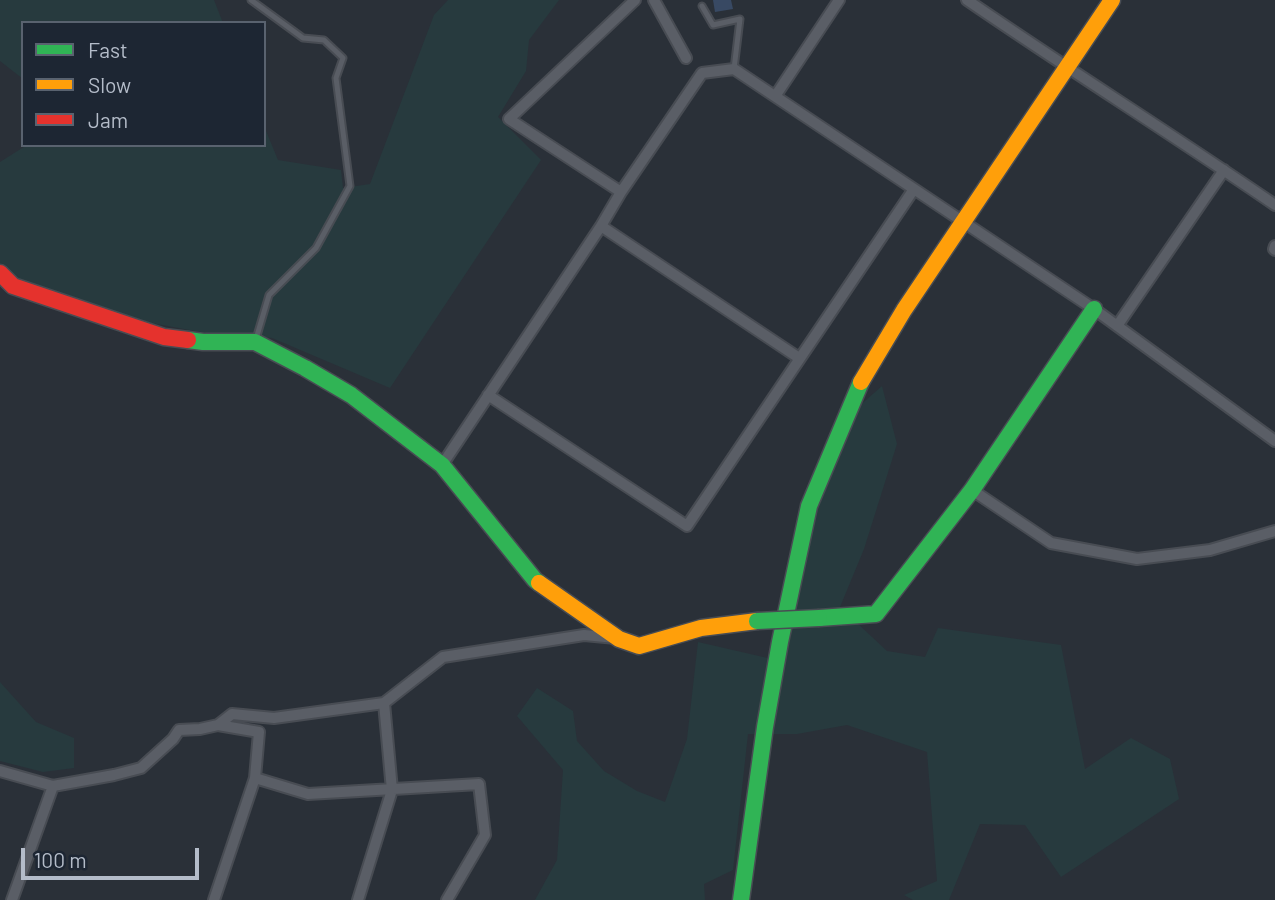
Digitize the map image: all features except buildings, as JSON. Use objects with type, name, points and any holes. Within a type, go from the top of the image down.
[{"type":"street","points":[[621,192],[509,119],[635,0]]},
{"type":"street","points":[[654,0],[686,58]]},
{"type":"street","points":[[776,95],[839,0]]},
{"type":"street","points":[[967,0],[1275,205]]},
{"type":"street","points":[[741,900],[776,666],[809,506],[832,449],[861,382],[904,310],[1112,0]]},
{"type":"street","points":[[442,465],[702,73],[734,69],[1094,309],[1275,441]]},
{"type":"street","points":[[1117,326],[1224,170]]},
{"type":"street","points":[[488,395],[687,526],[914,189]]},
{"type":"street","points":[[601,226],[799,358]]},
{"type":"street","points":[[0,273],[13,286],[164,337],[203,342],[255,342],[351,394],[442,465],[535,580],[619,639]]},
{"type":"street","points":[[219,725],[233,714],[274,718],[384,703],[443,657],[584,635],[619,639],[639,646],[701,628],[757,621],[876,614],[972,490],[1094,309]]},
{"type":"street","points":[[972,490],[1051,543],[1137,559],[1210,550],[1275,531]]},
{"type":"street","points":[[358,900],[392,790],[384,703]]},
{"type":"street","points":[[0,771],[53,786],[141,768],[173,739],[179,730],[219,725],[260,732],[255,778],[215,900]]},
{"type":"street","points":[[255,778],[308,794],[479,785],[485,835],[447,900]]},
{"type":"street","points":[[12,900],[53,786]]},
{"type":"lane","points":[[251,0],[303,38],[324,40],[343,58],[336,78],[350,186],[316,248],[270,295],[255,342]]},
{"type":"lane","points":[[702,6],[713,25],[740,19],[734,69]]},
{"type":"green space","points":[[0,0],[214,0],[222,21],[21,21],[21,77],[0,61]]},
{"type":"green space","points":[[448,0],[559,0],[529,40],[526,71],[498,117],[541,160],[390,388],[272,338],[206,333],[151,323],[25,283],[0,264],[0,162],[24,147],[266,147],[266,131],[278,160],[341,170],[343,188],[370,184],[434,15]]},
{"type":"green space","points":[[882,386],[897,444],[864,549],[840,607],[887,651],[925,657],[938,628],[1061,645],[1085,769],[1131,738],[1170,759],[1179,799],[1061,877],[1025,825],[980,824],[949,900],[913,900],[904,895],[937,881],[927,752],[847,725],[797,734],[748,734],[733,870],[704,884],[705,900],[535,900],[557,860],[563,770],[517,716],[537,688],[573,711],[577,741],[604,771],[637,791],[665,802],[687,739],[698,642],[785,662],[812,524],[858,407]]},
{"type":"green space","points":[[0,682],[36,722],[74,738],[74,768],[43,772],[0,761]]},
{"type":"water","points":[[713,0],[731,0],[733,9],[715,12]]},
{"type":"traffic: fast","points":[[819,618],[876,614],[972,490],[1094,309]]},
{"type":"traffic: fast","points":[[188,340],[255,342],[351,395],[442,465],[539,583]]},
{"type":"traffic: fast","points":[[741,900],[765,727],[809,506],[861,382]]},
{"type":"traffic: fast","points":[[757,621],[819,618]]},
{"type":"traffic: slow","points":[[861,382],[904,310],[1112,0]]},
{"type":"traffic: slow","points":[[539,583],[619,639],[639,646],[701,628],[757,621]]},
{"type":"traffic: jam","points":[[0,273],[13,286],[164,337],[188,340]]}]
